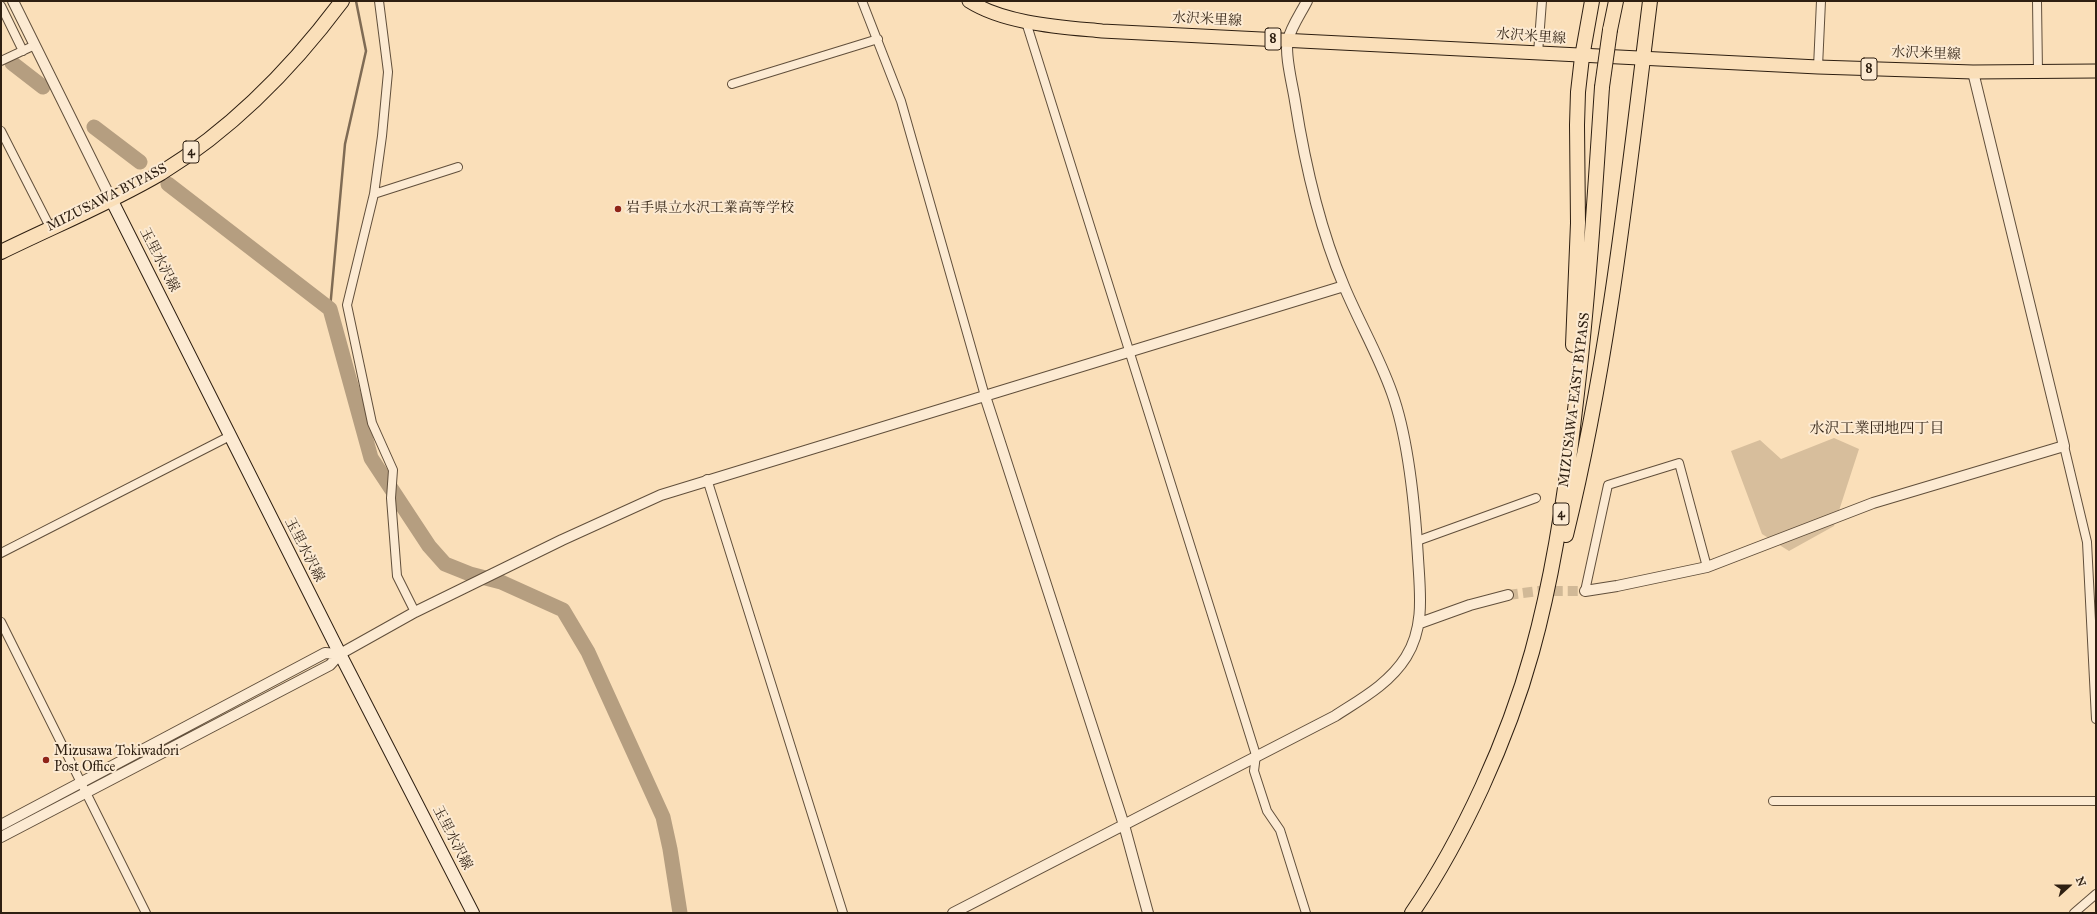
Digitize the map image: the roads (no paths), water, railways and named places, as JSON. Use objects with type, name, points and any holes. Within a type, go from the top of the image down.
[{"type":"highway","name":"MIZUSAWA BYPASS","points":[[1,252],[161,173],[207,141],[286,70],[314,39],[342,1]]},
{"type":"highway","points":[[1570,453],[1570,388],[1578,222],[1577,125],[1582,57],[1592,1]]},
{"type":"highway","name":"MIZUSAWA-EAST BYPASS","points":[[1412,913],[1447,856],[1473,806],[1515,705],[1532,652],[1560,523],[1570,453],[1586,304],[1602,88],[1610,30],[1616,1]]},
{"type":"highway","points":[[1532,652],[1549,600],[1564,543],[1582,470],[1596,400],[1650,1]]},
{"type":"main road","name":"水沢米里線","points":[[969,1],[978,6],[1026,22],[1102,31],[1538,53],[1643,60],[1973,72],[2096,71]]},
{"type":"main road","name":"玉里水沢線","points":[[111,199],[340,654],[473,913]]},
{"type":"street","points":[[13,1],[111,199]]},
{"type":"street","points":[[379,1],[388,72],[374,194],[347,305],[372,424],[393,470],[391,498],[397,576],[415,612]]},
{"type":"street","points":[[862,1],[901,101],[985,396],[1124,824],[1148,913]]},
{"type":"street","points":[[954,913],[1256,755],[1335,716],[1375,691],[1396,671],[1415,642],[1420,623],[1417,541],[1405,444],[1393,394],[1373,346],[1344,286],[1320,221],[1304,155],[1287,40],[1307,1]]},
{"type":"street","points":[[1538,53],[1542,1]]},
{"type":"street","points":[[1818,67],[1822,1]]},
{"type":"street","points":[[2037,1],[2038,72]]},
{"type":"street","points":[[1,6],[23,51]]},
{"type":"street","points":[[1026,22],[1256,755],[1254,771],[1267,811],[1280,830],[1306,913]]},
{"type":"street","points":[[732,84],[878,39]]},
{"type":"street","points":[[1,62],[35,45]]},
{"type":"street","points":[[1973,72],[2087,542],[2096,719]]},
{"type":"street","points":[[1,131],[50,228]]},
{"type":"street","points":[[374,194],[458,167]]},
{"type":"street","points":[[1,825],[84,788],[330,665],[340,654],[415,612],[562,540],[654,498],[707,479],[1344,286]]},
{"type":"street","points":[[1,553],[230,436]]},
{"type":"street","points":[[1706,566],[1679,463],[1608,485],[1585,591],[1618,586],[1706,566],[1873,503],[2064,446]]},
{"type":"street","points":[[707,479],[843,913]]},
{"type":"street","points":[[1417,541],[1536,498]]},
{"type":"street","points":[[1420,623],[1470,605],[1508,595]]},
{"type":"street","points":[[1,622],[146,913]]},
{"type":"street","points":[[1,837],[84,788]]},
{"type":"street","points":[[1773,801],[2096,801]]},
{"type":"street","points":[[2074,913],[2096,894]]},
{"type":"waterway","points":[[330,309],[345,144],[366,51],[356,1]]},
{"type":"waterway","points":[[12,63],[43,87]]},
{"type":"waterway","points":[[94,127],[140,162]]},
{"type":"waterway","points":[[168,184],[330,309],[371,458],[429,546],[445,564],[470,574],[501,582],[563,610],[588,652],[663,817],[670,849],[680,913]]},
{"type":"tunnel","points":[[1508,595],[1539,591],[1585,591]]},
{"type":"place","name":"岩手県立水沢工業高等学校","points":[[618,209]]},
{"type":"place","name":"Mizusawa Tokiwadori Post Office","points":[[46,760]]},
{"type":"district","name":"水沢工業団地四丁目","points":[[1877,429]]}]
